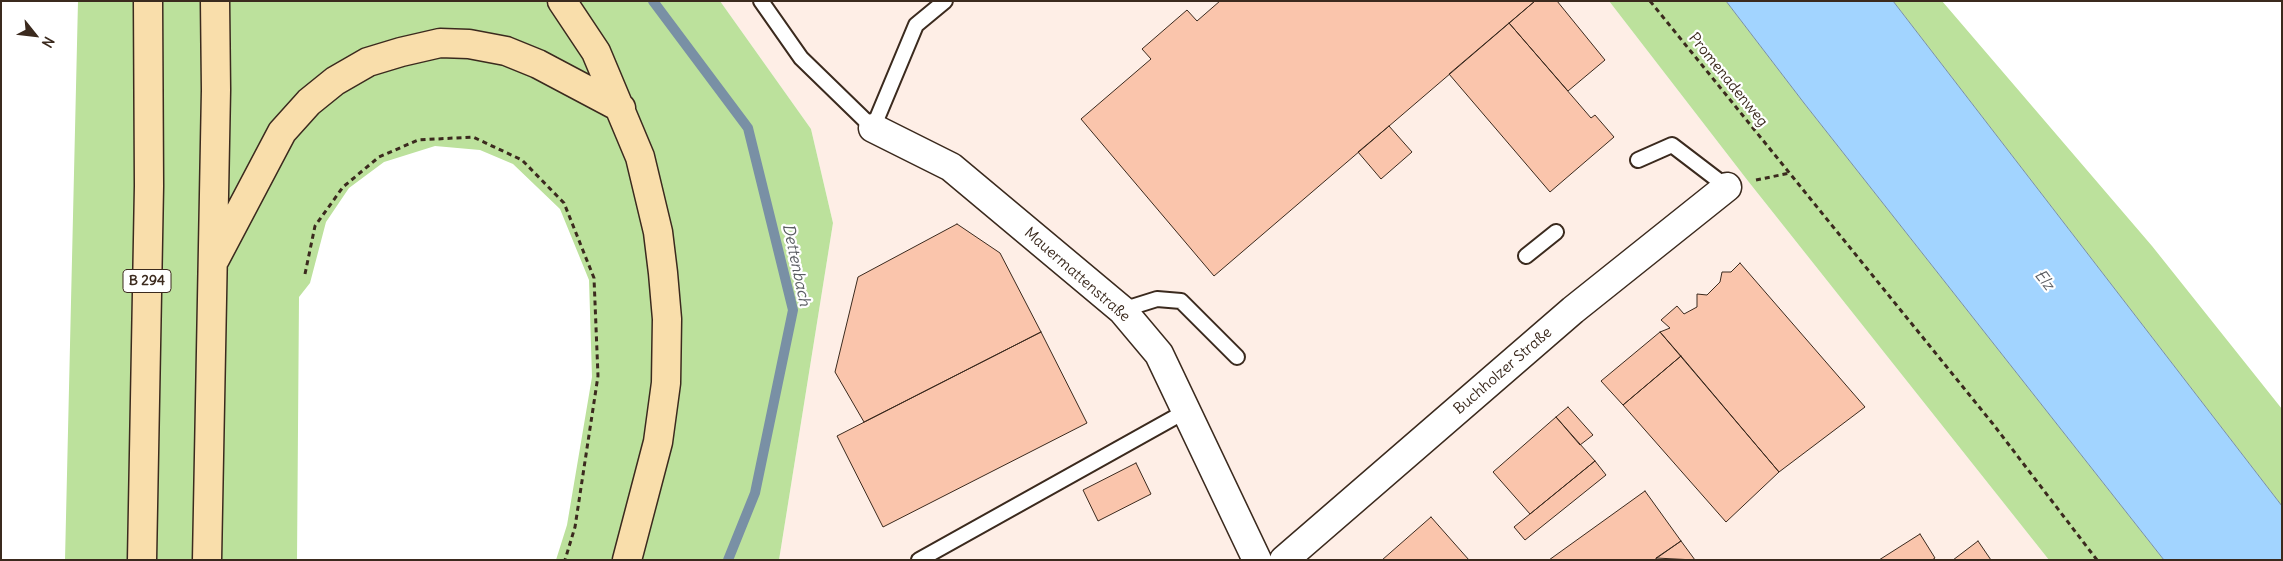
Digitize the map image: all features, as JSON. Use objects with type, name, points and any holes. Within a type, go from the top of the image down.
[{"type":"highway","name":"B 294","points":[[142,560],[148,186],[148,1]]},
{"type":"highway","points":[[207,560],[213,262],[215,1]]},
{"type":"highway","points":[[562,1],[596,52],[621,108],[640,157],[658,232],[666,319],[666,384],[658,442],[627,560]]},
{"type":"highway","points":[[213,262],[282,132],[309,102],[335,81],[368,62],[440,43],[468,44],[506,51],[538,64],[621,108]]},
{"type":"street","name":"Mauermattenstraße","points":[[873,128],[951,168],[1122,310],[1159,354],[1257,560]]},
{"type":"street","name":"Buchholzer Straße","points":[[1284,560],[1573,310],[1727,188]]},
{"type":"lane","points":[[761,1],[801,58],[873,128],[916,25],[945,1]]},
{"type":"lane","points":[[1638,160],[1672,145],[1727,188]]},
{"type":"lane","points":[[1526,256],[1556,232]]},
{"type":"lane","points":[[1122,310],[1157,299],[1181,301],[1237,357]]},
{"type":"lane","points":[[919,560],[1186,411]]},
{"type":"path","name":"Promenadenweg","points":[[1650,1],[1993,424],[2097,560]]},
{"type":"path","points":[[305,274],[315,226],[343,186],[378,157],[418,140],[473,137],[522,160],[564,203],[594,278],[598,376],[575,527],[565,560]]},
{"type":"shaded area","points":[[720,1],[1609,1],[1748,181],[2049,560],[779,560],[833,223],[811,129]]},
{"type":"green space","points":[[78,1],[720,1],[811,129],[833,223],[779,560],[556,560],[567,525],[592,377],[589,280],[560,209],[513,164],[480,150],[435,146],[384,162],[349,188],[326,222],[310,283],[299,297],[297,560],[65,560]]},
{"type":"green space","points":[[1609,1],[1726,1],[1804,103],[2164,560],[2049,560],[1748,181]]},
{"type":"green space","points":[[1893,1],[1942,1],[2152,246],[2282,409],[2282,506]]},
{"type":"water","name":"Elz","points":[[1726,1],[1893,1],[2282,506],[2282,560],[2164,560],[1804,103]]},
{"type":"building","points":[[1220,1],[1535,1],[1214,276],[1081,119],[1151,59],[1142,49],[1187,10],[1197,21]]},
{"type":"building","points":[[1535,1],[1557,1],[1605,60],[1568,91],[1509,23]]},
{"type":"building","points":[[1509,23],[1591,118],[1595,115],[1614,137],[1550,192],[1449,74]]},
{"type":"building","points":[[1389,126],[1412,152],[1381,179],[1358,152]]},
{"type":"building","points":[[957,224],[1000,253],[1041,332],[864,422],[835,372],[858,277]]},
{"type":"building","points":[[1740,263],[1865,407],[1779,472],[1660,332],[1670,328],[1661,320],[1677,306],[1684,314],[1697,307],[1697,294],[1707,295],[1720,282],[1722,272],[1731,272]]},
{"type":"building","points":[[1041,332],[1087,423],[883,527],[837,436]]},
{"type":"building","points":[[1660,332],[1681,356],[1623,405],[1601,381]]},
{"type":"building","points":[[1681,356],[1779,472],[1726,522],[1623,405]]},
{"type":"building","points":[[1568,407],[1593,435],[1580,445],[1556,417]]},
{"type":"building","points":[[1556,417],[1595,461],[1530,514],[1493,472]]},
{"type":"building","points":[[1595,461],[1606,475],[1525,540],[1514,527]]},
{"type":"building","points":[[1136,463],[1151,494],[1098,521],[1083,490]]},
{"type":"building","points":[[1645,491],[1681,541],[1654,560],[1549,560]]},
{"type":"building","points":[[1431,517],[1469,560],[1382,560]]},
{"type":"building","points":[[1920,534],[1935,558],[1932,560],[1879,560]]},
{"type":"building","points":[[1681,541],[1695,560],[1656,558]]},
{"type":"building","points":[[1978,541],[1991,560],[1953,560]]},
{"type":"waterway","name":"Dettenbach","points":[[653,1],[748,128],[793,310],[755,493],[728,560]]}]
